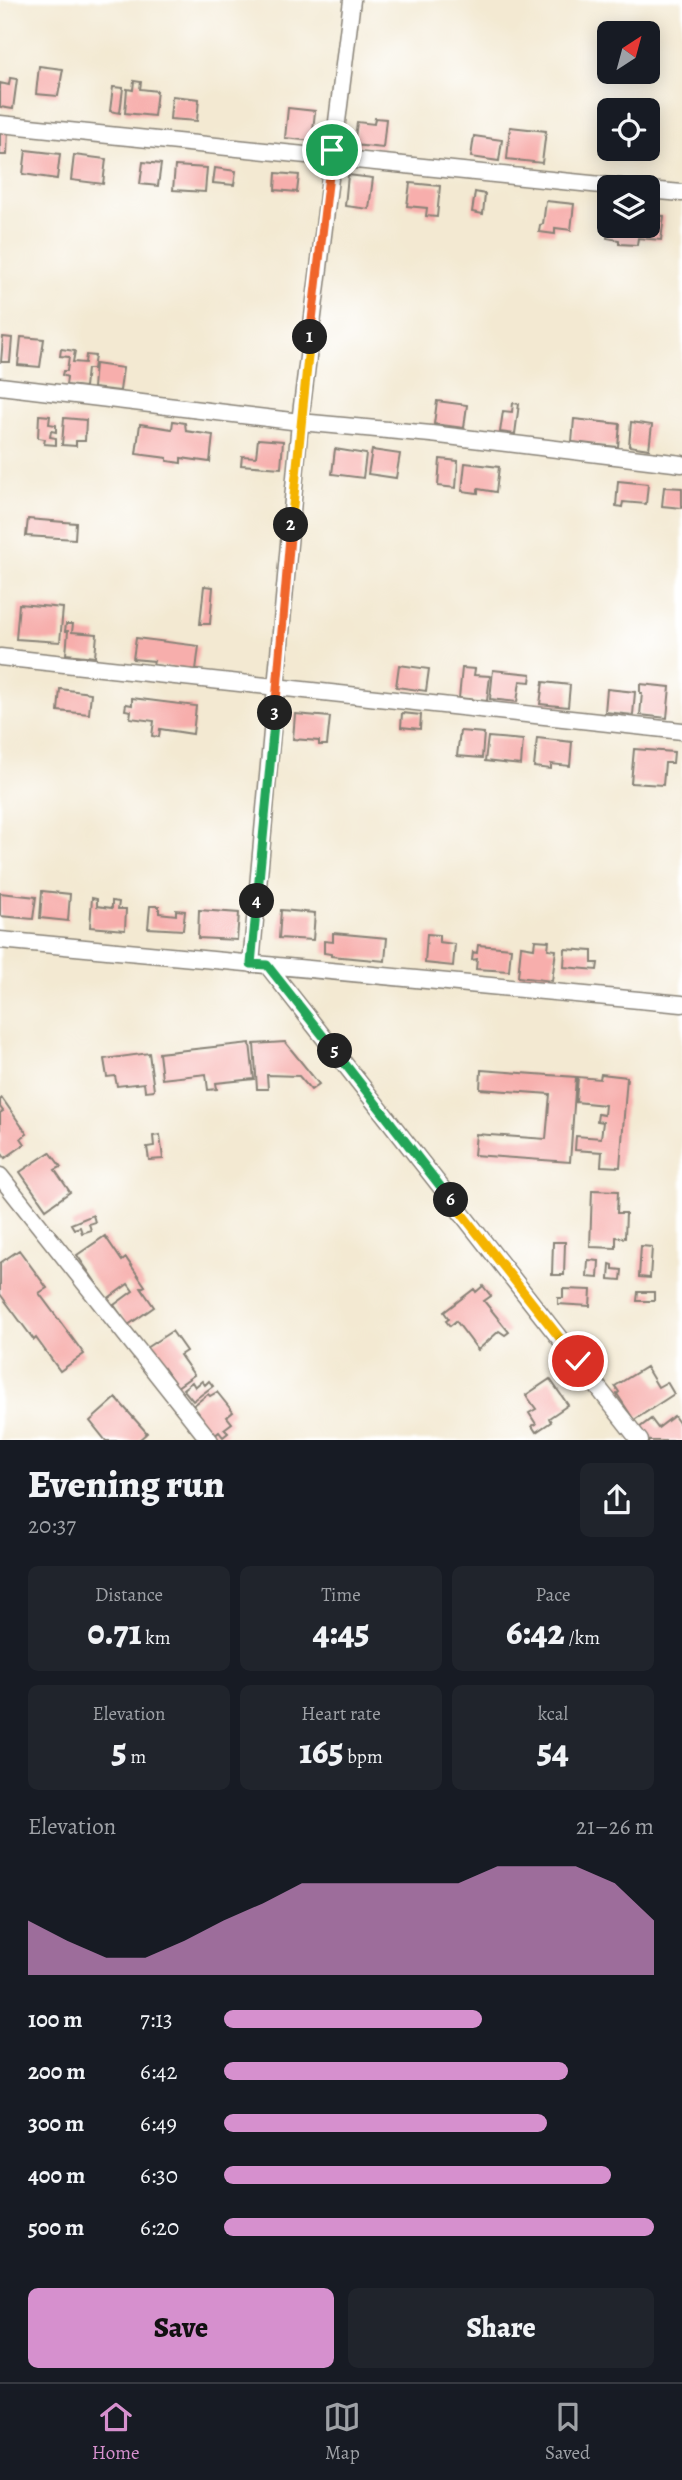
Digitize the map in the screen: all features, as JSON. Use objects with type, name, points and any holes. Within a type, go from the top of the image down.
[{"type":"street","points":[[352,0],[300,422],[277,687],[259,964],[640,1440]]},
{"type":"street","points":[[0,124],[597,184]]},
{"type":"street","points":[[660,191],[682,193]]},
{"type":"street","points":[[0,386],[682,464]]},
{"type":"street","points":[[0,657],[682,731]]},
{"type":"street","points":[[0,940],[682,1004]]},
{"type":"street","points":[[0,1176],[210,1440]]},
{"type":"building","points":[[39,66],[63,69],[58,96],[36,94]]},
{"type":"building","points":[[10,78],[17,79],[13,109],[0,107],[0,83],[9,85]]},
{"type":"building","points":[[134,81],[141,82],[140,89],[157,91],[154,116],[125,113],[127,89],[133,90]]},
{"type":"building","points":[[113,87],[123,88],[120,113],[110,111]]},
{"type":"building","points":[[172,96],[199,99],[197,121],[170,119]]},
{"type":"building","points":[[288,108],[315,111],[312,141],[285,138]]},
{"type":"building","points":[[375,118],[386,119],[383,148],[354,145],[357,122],[374,124]]},
{"type":"building","points":[[0,127],[8,128],[7,155],[0,155]]},
{"type":"building","points":[[510,127],[546,131],[542,163],[507,159]]},
{"type":"building","points":[[474,136],[502,140],[499,161],[471,157]]},
{"type":"building","points":[[26,150],[60,154],[57,179],[23,174]]},
{"type":"building","points":[[74,155],[106,159],[103,184],[71,180]]},
{"type":"building","points":[[143,162],[161,164],[158,186],[140,184]]},
{"type":"building","points":[[175,166],[207,168],[205,192],[173,190]]},
{"type":"building","points":[[215,168],[236,171],[234,185],[213,183]]},
{"type":"building","points":[[276,173],[299,175],[297,192],[275,190]]},
{"type":"building","points":[[348,175],[373,178],[369,209],[345,206]]},
{"type":"building","points":[[410,183],[440,186],[437,217],[426,216],[427,208],[407,206]]},
{"type":"building","points":[[475,192],[485,194],[483,214],[472,212]]},
{"type":"building","points":[[546,201],[574,204],[571,230],[555,228],[555,234],[539,232],[540,225],[543,224]]},
{"type":"building","points":[[660,216],[664,216],[661,240],[638,238],[660,238]]},
{"type":"building","points":[[607,238],[638,238],[637,245],[619,244],[619,240]]},
{"type":"building","points":[[3,337],[12,338],[10,362],[1,362]]},
{"type":"building","points":[[21,337],[44,339],[40,367],[18,365]]},
{"type":"building","points":[[61,349],[75,351],[73,362],[85,363],[86,355],[95,356],[93,369],[87,369],[85,387],[66,385],[67,377],[62,375],[63,371],[67,371],[69,357],[60,356]]},
{"type":"building","points":[[95,364],[123,368],[120,391],[93,388]]},
{"type":"building","points":[[437,401],[467,405],[464,428],[434,424]]},
{"type":"building","points":[[513,403],[519,404],[515,434],[500,432],[503,411],[512,412]]},
{"type":"building","points":[[39,415],[50,416],[49,424],[56,425],[56,432],[51,431],[50,437],[56,438],[56,445],[44,444],[45,439],[38,438]]},
{"type":"building","points":[[64,418],[86,420],[85,441],[76,441],[76,446],[62,445]]},
{"type":"building","points":[[574,419],[620,424],[618,447],[572,442]]},
{"type":"building","points":[[173,421],[185,423],[186,431],[213,435],[210,462],[181,458],[181,463],[167,461],[167,458],[136,454],[140,424],[172,429]]},
{"type":"building","points":[[631,422],[652,425],[649,449],[629,446]]},
{"type":"building","points":[[258,439],[283,441],[281,468],[241,465],[242,456],[256,457]]},
{"type":"building","points":[[335,449],[366,454],[363,478],[332,474]]},
{"type":"building","points":[[372,450],[400,454],[396,478],[368,474]]},
{"type":"building","points":[[440,459],[458,461],[456,488],[438,486]]},
{"type":"building","points":[[465,463],[499,467],[496,492],[478,489],[478,493],[462,491]]},
{"type":"building","points":[[618,481],[648,484],[646,504],[623,502],[622,507],[616,506]]},
{"type":"building","points":[[664,487],[682,488],[682,508],[662,506]]},
{"type":"building","points":[[28,519],[76,523],[75,539],[26,536]]},
{"type":"building","points":[[204,586],[213,587],[210,624],[200,624]]},
{"type":"building","points":[[19,604],[63,608],[60,642],[16,639]]},
{"type":"building","points":[[66,624],[73,624],[72,632],[97,634],[95,657],[66,654]]},
{"type":"building","points":[[136,638],[199,646],[196,670],[153,665],[154,661],[133,659]]},
{"type":"building","points":[[399,665],[429,669],[426,691],[396,687]]},
{"type":"building","points":[[462,668],[475,669],[474,675],[490,676],[487,701],[459,698]]},
{"type":"building","points":[[493,670],[531,674],[530,682],[520,681],[517,702],[490,699]]},
{"type":"building","points":[[543,682],[570,685],[568,707],[540,704]]},
{"type":"building","points":[[640,684],[670,687],[667,718],[640,715]]},
{"type":"building","points":[[60,689],[91,693],[89,714],[58,711]]},
{"type":"building","points":[[607,689],[635,692],[633,715],[605,712]]},
{"type":"building","points":[[132,698],[196,706],[193,734],[160,729],[159,737],[152,736],[154,721],[130,718],[131,711],[125,710],[126,704],[132,705]]},
{"type":"building","points":[[402,713],[421,715],[420,729],[401,727]]},
{"type":"building","points":[[295,714],[330,717],[327,745],[319,745],[319,741],[293,739]]},
{"type":"building","points":[[460,731],[484,733],[482,758],[457,756]]},
{"type":"building","points":[[488,737],[523,740],[521,765],[485,761]]},
{"type":"building","points":[[537,738],[572,742],[570,766],[551,764],[551,769],[534,767]]},
{"type":"building","points":[[634,749],[674,752],[673,763],[665,763],[663,785],[631,783]]},
{"type":"building","points":[[42,891],[70,894],[68,921],[40,918]]},
{"type":"building","points":[[0,893],[36,897],[33,919],[0,916]]},
{"type":"building","points":[[92,898],[97,899],[97,906],[112,908],[112,901],[119,902],[118,909],[126,909],[125,930],[90,927]]},
{"type":"building","points":[[150,906],[159,906],[159,913],[176,915],[176,910],[185,911],[183,930],[148,928]]},
{"type":"building","points":[[199,910],[239,913],[237,940],[198,938]]},
{"type":"building","points":[[281,910],[315,913],[313,940],[279,938]]},
{"type":"building","points":[[333,933],[387,938],[385,961],[324,953],[324,941],[333,942]]},
{"type":"building","points":[[427,934],[439,935],[439,942],[455,944],[453,966],[425,963]]},
{"type":"building","points":[[535,940],[549,941],[548,949],[556,950],[552,981],[518,977],[521,946],[534,948]]},
{"type":"building","points":[[478,945],[511,948],[509,971],[476,969],[477,959],[472,960]]},
{"type":"building","points":[[565,949],[592,951],[592,963],[598,963],[597,970],[564,967]]},
{"type":"building","points":[[285,1042],[319,1084],[311,1090],[299,1076],[267,1075],[268,1089],[257,1089],[254,1044]]},
{"type":"building","points":[[250,1043],[254,1079],[216,1083],[217,1089],[208,1090],[206,1074],[162,1079],[159,1053]]},
{"type":"building","points":[[149,1053],[154,1090],[145,1091],[144,1083],[117,1086],[115,1076],[107,1077],[104,1059]]},
{"type":"building","points":[[481,1070],[576,1077],[570,1162],[474,1155],[476,1134],[546,1139],[550,1094],[480,1089]]},
{"type":"building","points":[[601,1074],[627,1077],[620,1167],[601,1166],[602,1152],[575,1150],[576,1136],[601,1138],[603,1122],[597,1121],[598,1114],[604,1115],[605,1105],[576,1102],[578,1077],[600,1079]]},
{"type":"building","points":[[2,1098],[27,1134],[21,1138],[25,1144],[5,1158],[0,1151]]},
{"type":"building","points":[[160,1135],[163,1159],[149,1160],[147,1147],[154,1146],[153,1136]]},
{"type":"building","points":[[50,1152],[61,1167],[55,1170],[70,1192],[46,1209],[20,1172]]},
{"type":"building","points":[[592,1190],[618,1191],[617,1213],[626,1213],[625,1238],[616,1237],[616,1248],[590,1247]]},
{"type":"building","points":[[93,1215],[95,1222],[89,1224],[91,1230],[82,1233],[80,1227],[74,1229],[71,1224]]},
{"type":"building","points":[[105,1236],[122,1261],[126,1258],[145,1286],[141,1288],[154,1307],[128,1325],[114,1305],[133,1291],[128,1284],[107,1299],[77,1255]]},
{"type":"building","points":[[553,1242],[565,1242],[564,1275],[552,1275]]},
{"type":"building","points":[[641,1246],[652,1247],[650,1278],[639,1277]]},
{"type":"building","points":[[19,1250],[47,1288],[39,1293],[84,1354],[60,1371],[0,1294],[0,1263]]},
{"type":"building","points":[[588,1260],[599,1261],[598,1278],[587,1277]]},
{"type":"building","points":[[610,1264],[613,1269],[622,1270],[621,1280],[609,1279]]},
{"type":"building","points":[[483,1286],[491,1296],[484,1301],[509,1332],[505,1335],[499,1331],[478,1350],[456,1321],[450,1326],[444,1312],[474,1289],[476,1292]]},
{"type":"building","points":[[563,1289],[591,1290],[590,1306],[558,1304],[558,1298],[563,1298]]},
{"type":"building","points":[[638,1292],[654,1292],[654,1301],[637,1301]]},
{"type":"building","points":[[172,1331],[186,1351],[180,1355],[194,1375],[177,1387],[146,1348]]},
{"type":"building","points":[[646,1367],[658,1387],[667,1382],[674,1394],[634,1420],[617,1394],[619,1392],[615,1386]]},
{"type":"building","points":[[550,1379],[568,1405],[549,1418],[551,1422],[536,1432],[532,1426],[536,1424],[529,1413],[536,1409],[526,1395]]},
{"type":"building","points":[[202,1381],[205,1385],[209,1381],[213,1386],[193,1401],[183,1389],[192,1382],[195,1387]]},
{"type":"building","points":[[217,1392],[233,1412],[227,1417],[232,1423],[224,1429],[228,1433],[223,1437],[219,1432],[212,1438],[189,1409],[208,1394],[210,1396]]},
{"type":"building","points":[[116,1398],[147,1433],[139,1440],[105,1440],[90,1421]]},
{"type":"building","points":[[674,1416],[682,1427],[682,1440],[648,1440],[639,1428],[651,1419],[658,1428]]},
{"type":"route","points":[[332,150],[300,422],[251,964],[267,965],[578,1361]]}]
